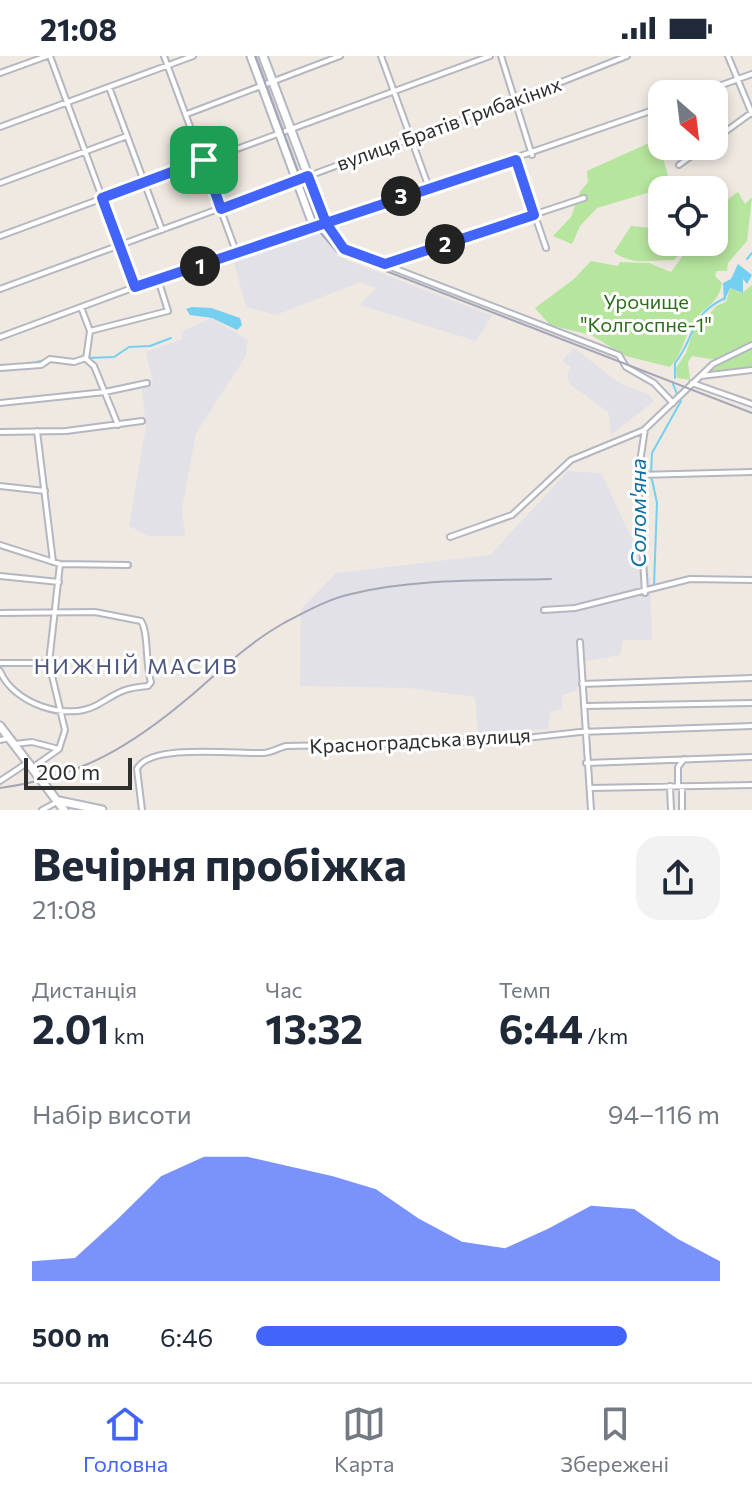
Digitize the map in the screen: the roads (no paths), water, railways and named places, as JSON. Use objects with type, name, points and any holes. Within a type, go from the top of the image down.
[{"type":"street","points":[[0,73],[49,56],[135,287]]},
{"type":"street","points":[[164,56],[237,254]]},
{"type":"street","points":[[0,127],[193,56]]},
{"type":"street","points":[[251,56],[314,227]]},
{"type":"street","points":[[263,56],[326,223],[344,249],[619,355],[626,367],[654,383],[673,403]]},
{"type":"street","points":[[187,114],[340,56]]},
{"type":"street","points":[[381,56],[429,186]]},
{"type":"street","points":[[0,236],[490,56]]},
{"type":"street","points":[[501,56],[532,155]]},
{"type":"street","name":"вулиця Братів Грибакіних","points":[[0,289],[516,100],[627,56]]},
{"type":"street","points":[[728,56],[752,113],[728,130]]},
{"type":"street","points":[[728,82],[752,74]]},
{"type":"street","points":[[109,87],[162,230]]},
{"type":"street","points":[[0,337],[158,279],[429,186],[532,155],[648,112]]},
{"type":"street","points":[[0,183],[127,136]]},
{"type":"street","points":[[516,160],[546,248]]},
{"type":"street","points":[[679,165],[686,160]]},
{"type":"street","points":[[385,264],[584,198]]},
{"type":"street","points":[[90,331],[168,311],[158,279]]},
{"type":"street","points":[[81,307],[90,331],[86,358],[105,392],[118,425]]},
{"type":"street","points":[[450,537],[512,515],[571,460],[645,429],[713,364],[752,345]]},
{"type":"street","points":[[0,368],[41,365],[50,359],[74,362],[86,358]]},
{"type":"street","points":[[699,376],[752,370]]},
{"type":"street","points":[[0,403],[105,392],[147,383]]},
{"type":"street","points":[[692,383],[752,406]]},
{"type":"street","points":[[0,432],[142,421]]},
{"type":"street","points":[[645,429],[638,475],[645,593]]},
{"type":"street","points":[[37,431],[39,468],[45,491],[53,562]]},
{"type":"street","points":[[638,475],[752,472]]},
{"type":"street","points":[[0,486],[45,491]]},
{"type":"street","points":[[0,545],[60,564],[128,565]]},
{"type":"street","points":[[0,781],[59,749],[65,725],[49,663],[57,613],[60,564]]},
{"type":"street","points":[[0,576],[59,582]]},
{"type":"street","points":[[544,610],[575,608],[645,593],[695,578],[752,580]]},
{"type":"street","points":[[0,613],[95,612],[136,619],[145,626],[145,660],[151,682],[148,686],[117,691],[96,706],[59,711],[23,699],[0,671]]},
{"type":"street","points":[[580,642],[591,810]]},
{"type":"street","points":[[0,663],[49,663]]},
{"type":"street","points":[[582,684],[752,678]]},
{"type":"street","points":[[586,706],[752,703]]},
{"type":"street","points":[[0,726],[67,808],[102,810]]},
{"type":"street","name":"Красноградська вулиця","points":[[142,810],[137,769],[140,763],[152,756],[208,751],[265,753],[286,746],[491,742],[586,732],[752,726]]},
{"type":"street","points":[[0,740],[24,741],[59,749]]},
{"type":"street","points":[[586,763],[752,757]]},
{"type":"street","points":[[682,810],[678,767],[684,759]]},
{"type":"street","points":[[590,788],[752,785]]},
{"type":"street","points":[[670,786],[671,810]]},
{"type":"street","points":[[42,810],[59,801]]},
{"type":"water","points":[[738,264],[752,275],[747,284],[743,279],[743,293],[730,288],[724,302],[723,283],[731,279]]},
{"type":"water","points":[[211,308],[240,318],[242,325],[237,330],[212,318],[190,315],[186,309]]},
{"type":"waterway","name":"Солом'яна","points":[[747,259],[752,253]]},
{"type":"waterway","points":[[675,378],[675,363],[699,319],[725,298]]},
{"type":"waterway","points":[[87,358],[114,357],[129,347],[150,346],[171,338]]},
{"type":"waterway","points":[[28,364],[45,360]]},
{"type":"waterway","points":[[0,370],[11,369]]},
{"type":"waterway","name":"Солом'яна","points":[[673,384],[677,394]]},
{"type":"waterway","name":"Солом'яна","points":[[654,585],[657,503],[651,475],[652,453],[681,401]]},
{"type":"tram line","points":[[255,56],[320,232],[337,252],[752,413]]},
{"type":"railway","points":[[0,788],[56,776],[126,744],[171,713],[260,639],[284,623],[334,599],[400,585],[551,579]]},
{"type":"district","name":"НИЖНІЙ МАСИВ","points":[[136,666]]},
{"type":"park label","name":"Урочище \"Колгоспне-1\"","points":[[646,314]]}]
